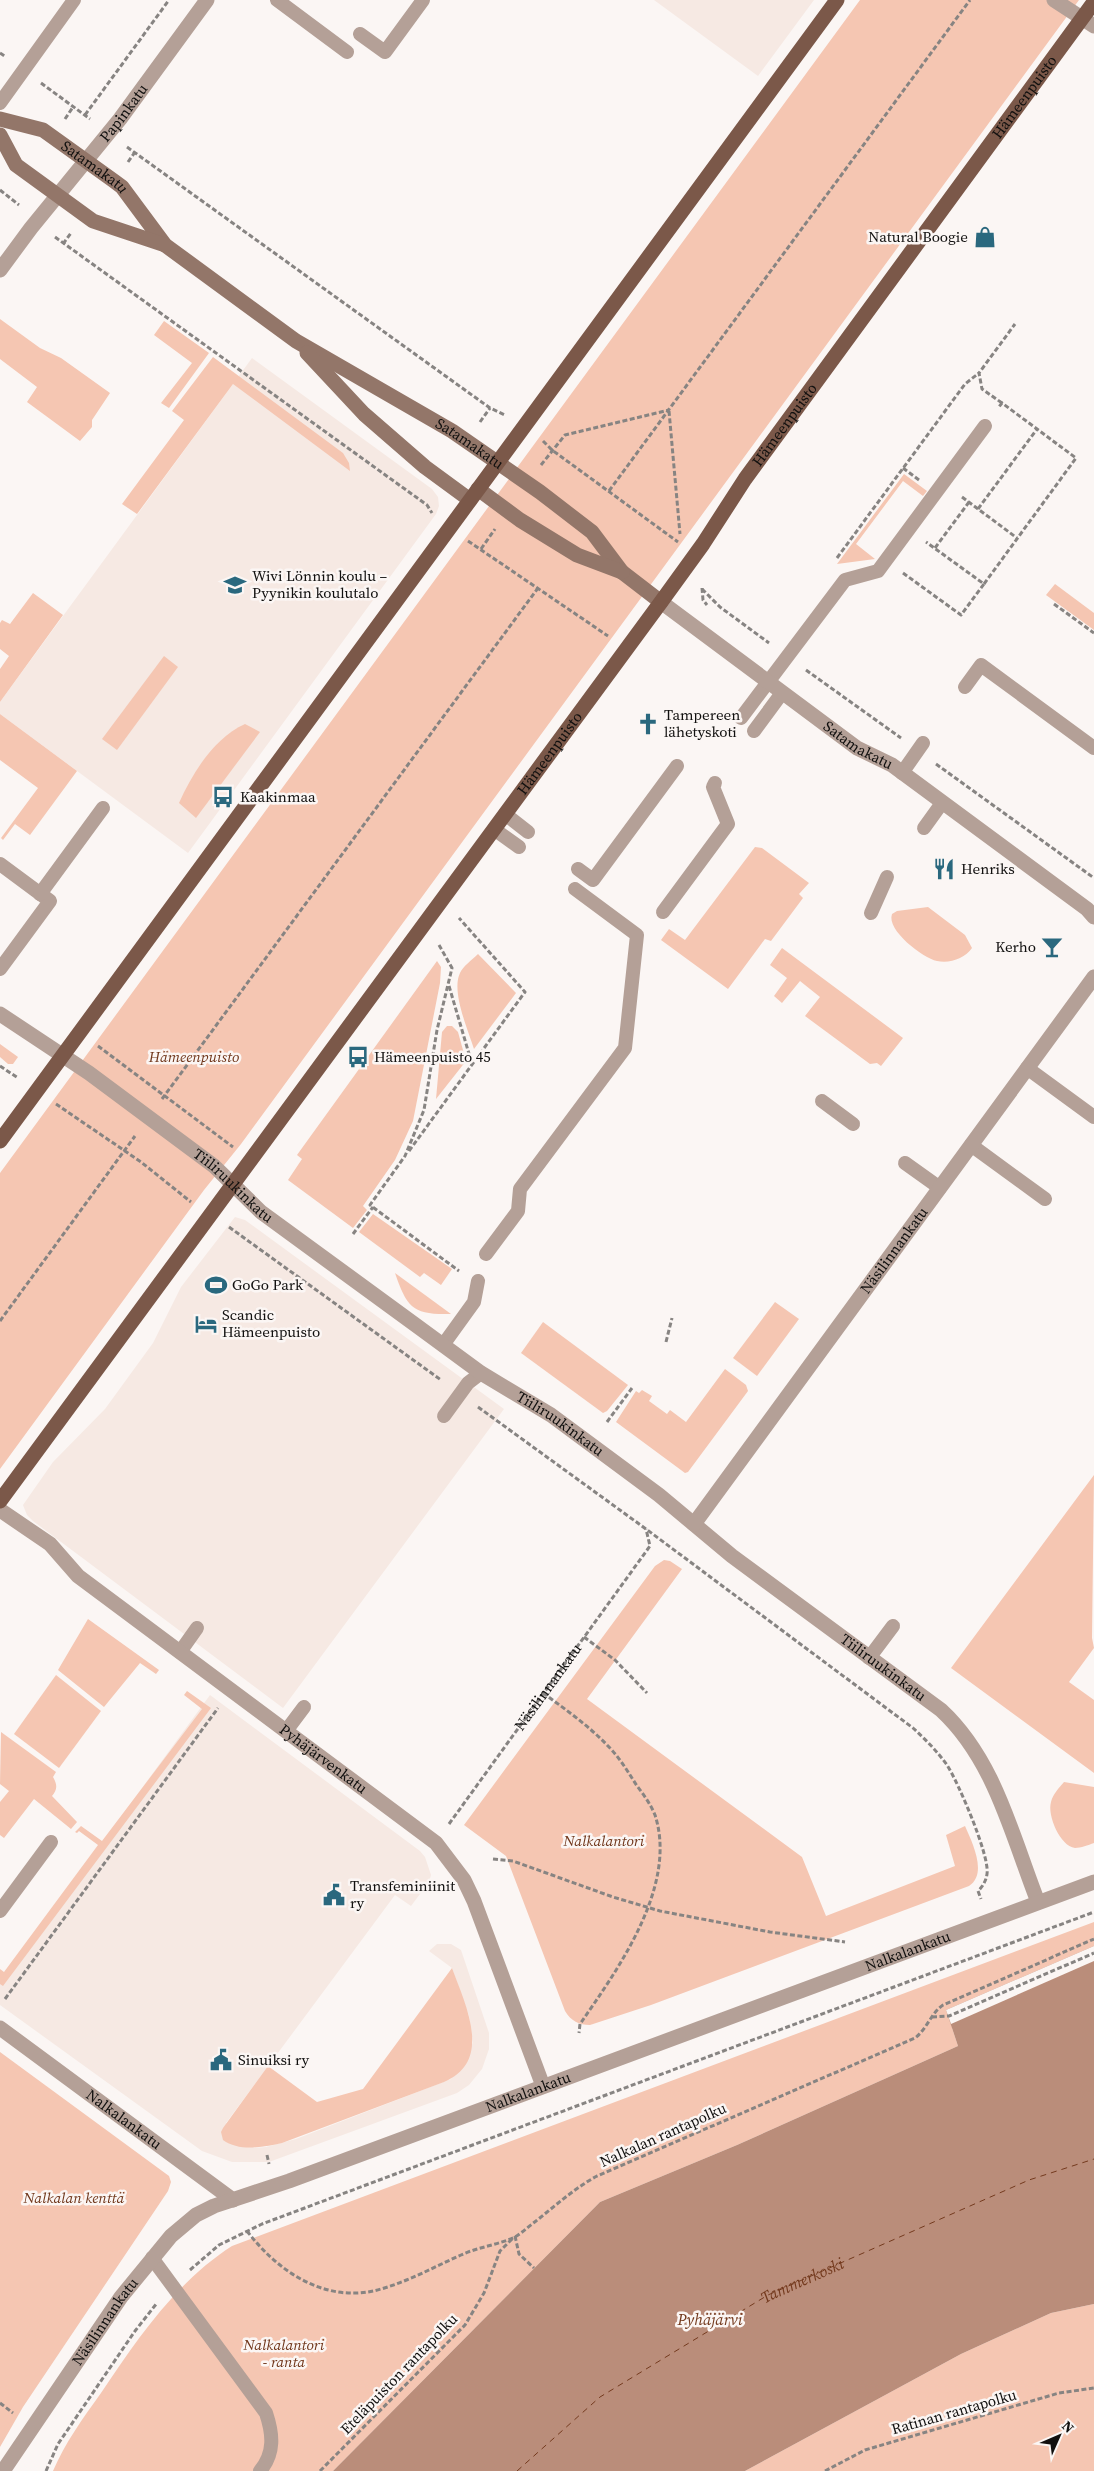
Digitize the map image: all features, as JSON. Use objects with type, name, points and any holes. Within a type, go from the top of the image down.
[{"type":"main road","points":[[0,1141],[837,0]]},
{"type":"main road","name":"Hämeenpuisto","points":[[0,1501],[661,602],[746,479],[1088,23],[1094,2]]},
{"type":"street","name":"Papinkatu","points":[[0,270],[108,133],[207,0]]},
{"type":"street","points":[[1054,0],[1088,23]]},
{"type":"street","name":"Satamakatu","points":[[0,120],[43,130],[122,187],[165,245],[296,341],[452,432],[497,463],[592,532],[622,572],[661,602],[857,748],[902,773],[1094,917]]},
{"type":"street","name":"Satamakatu","points":[[0,135],[16,165],[93,221],[165,245]]},
{"type":"street","name":"Satamakatu","points":[[296,341],[364,414],[425,467],[520,520],[577,555],[622,572]]},
{"type":"street","name":"Näsilinnankatu","points":[[694,1524],[1094,977]]},
{"type":"street","name":"Tiiliruukinkatu","points":[[0,1014],[89,1073],[214,1166],[261,1212],[481,1373],[551,1415],[659,1495],[732,1556],[941,1710],[968,1738],[989,1775],[1038,1902]]},
{"type":"street","name":"Pyhäjärvenkatu","points":[[0,1510],[50,1544],[78,1576],[436,1843],[464,1880],[474,1901],[543,2086]]},
{"type":"street","name":"Nalkalankatu","points":[[0,2028],[234,2200],[1094,1882]]},
{"type":"street","name":"Näsilinnankatu","points":[[3,2471],[121,2297],[170,2236],[196,2216],[234,2200]]},
{"type":"lane","points":[[0,103],[74,0]]},
{"type":"lane","points":[[277,0],[347,52]]},
{"type":"lane","points":[[360,34],[385,52],[423,0]]},
{"type":"lane","points":[[741,718],[845,580],[878,571],[985,426]]},
{"type":"lane","points":[[965,687],[981,665],[1094,748]]},
{"type":"lane","points":[[754,731],[782,693]]},
{"type":"lane","points":[[902,773],[921,747]]},
{"type":"lane","points":[[578,869],[593,880],[677,766]]},
{"type":"lane","points":[[663,912],[728,824],[712,787],[715,783]]},
{"type":"lane","points":[[924,828],[942,803]]},
{"type":"lane","points":[[40,894],[103,808]]},
{"type":"lane","points":[[505,814],[528,832]]},
{"type":"lane","points":[[494,829],[519,847]]},
{"type":"lane","points":[[0,864],[50,901],[0,969]]},
{"type":"lane","points":[[871,913],[888,877]]},
{"type":"lane","points":[[486,1254],[518,1211],[520,1189],[625,1048],[637,935],[575,889]]},
{"type":"lane","points":[[1027,1068],[1094,1117]]},
{"type":"lane","points":[[822,1101],[853,1124]]},
{"type":"lane","points":[[971,1145],[1045,1199]]},
{"type":"lane","points":[[905,1163],[940,1188]]},
{"type":"lane","points":[[443,1345],[474,1302],[478,1281]]},
{"type":"lane","points":[[444,1416],[468,1383],[481,1373]]},
{"type":"lane","points":[[869,1658],[893,1626]]},
{"type":"lane","points":[[180,1652],[197,1628]]},
{"type":"lane","points":[[286,1731],[304,1707]]},
{"type":"lane","points":[[0,1911],[51,1842]]},
{"type":"lane","points":[[152,2258],[266,2413],[272,2438],[271,2453],[260,2471]]},
{"type":"path","points":[[85,115],[170,0]]},
{"type":"path","points":[[610,491],[970,0]]},
{"type":"path","points":[[0,53],[108,133],[499,414]]},
{"type":"path","points":[[0,190],[51,230],[53,236],[63,244],[428,505],[433,514]]},
{"type":"path","points":[[866,519],[965,384],[979,372],[1015,324]]},
{"type":"path","points":[[886,560],[961,615],[1076,458],[982,389],[979,372]]},
{"type":"path","points":[[985,426],[1002,403]]},
{"type":"path","points":[[539,468],[565,435],[669,410]]},
{"type":"path","points":[[669,410],[680,524]]},
{"type":"path","points":[[978,509],[1036,429]]},
{"type":"path","points":[[540,438],[552,450],[680,544],[693,558]]},
{"type":"path","points":[[943,483],[1017,538]]},
{"type":"path","points":[[935,548],[969,502]]},
{"type":"path","points":[[481,549],[496,528]]},
{"type":"path","points":[[910,529],[984,584]]},
{"type":"path","points":[[465,540],[611,638]]},
{"type":"path","points":[[161,1100],[538,588]]},
{"type":"path","points":[[701,589],[720,607],[788,657],[921,747],[1094,878]]},
{"type":"path","points":[[1054,604],[1094,633]]},
{"type":"path","points":[[458,918],[525,992],[370,1205],[462,1274]]},
{"type":"path","points":[[405,1156],[424,1110],[437,1030],[452,968],[438,945]]},
{"type":"path","points":[[448,986],[472,1064]]},
{"type":"path","points":[[79,1032],[236,1148]]},
{"type":"path","points":[[0,1066],[124,1150],[193,1204]]},
{"type":"path","points":[[0,1321],[136,1134]]},
{"type":"path","points":[[353,1234],[373,1207]]},
{"type":"path","points":[[232,1228],[646,1529],[913,1728],[928,1742],[954,1777],[984,1854],[988,1873],[985,1883],[978,1891],[981,1898]]},
{"type":"path","points":[[666,1342],[672,1318]]},
{"type":"path","points":[[607,1422],[632,1388]]},
{"type":"path","name":"Näsilinnankatu","points":[[436,1843],[650,1546],[646,1529]]},
{"type":"path","points":[[584,1637],[615,1660],[647,1693]]},
{"type":"path","points":[[543,1692],[609,1747],[649,1804],[655,1816],[658,1832],[659,1865],[654,1893],[618,1967],[580,2024],[578,2033]]},
{"type":"path","points":[[5,1999],[218,1708]]},
{"type":"path","points":[[493,1859],[514,1861],[648,1907],[770,1932],[845,1942]]},
{"type":"path","points":[[46,2471],[58,2444],[135,2331],[174,2286],[219,2245],[247,2231],[1094,1912]]},
{"type":"path","name":"Nalkalan rantapolku","points":[[247,2231],[264,2254],[300,2279],[337,2292],[362,2293],[397,2284],[463,2254],[515,2236],[582,2184],[597,2176],[915,2038],[926,2028],[931,2017],[943,2005],[1094,1939]]},
{"type":"path","points":[[931,2017],[949,2016],[1094,1953]]},
{"type":"path","points":[[515,2236],[519,2254],[534,2268]]},
{"type":"path","name":"Eteläpuiston rantapolku","points":[[320,2471],[465,2325],[484,2293],[500,2251],[515,2236]]},
{"type":"path","name":"Ratinan rantapolku","points":[[824,2471],[874,2447],[1060,2393],[1094,2388]]},
{"type":"shaded area","points":[[654,0],[814,0],[758,76]]},
{"type":"shaded area","name":"Wivi Lönnin koulu – Pyynikin koulutalo","points":[[252,358],[432,489],[438,497],[439,506],[436,514],[188,853],[0,714],[0,702]]},
{"type":"shaded area","points":[[235,1217],[245,1220],[504,1409],[283,1708],[33,1521],[27,1515],[23,1505],[53,1462],[105,1409],[153,1343],[181,1287]]},
{"type":"shaded area","points":[[210,1695],[420,1851],[425,1857],[431,1875],[429,1882],[411,1906],[395,1895],[226,2123],[254,2148],[266,2147],[296,2139],[451,2079],[473,2043],[469,2016],[452,1968],[429,1951],[437,1944],[451,1944],[461,1950],[489,2033],[489,2049],[482,2069],[469,2085],[457,2093],[269,2162],[232,2162],[202,2151],[0,2005],[0,1982]]},
{"type":"green space","name":"Hämeenpuisto","points":[[860,0],[1079,0],[241,1144],[204,1190],[0,1469],[0,1173]]},
{"type":"green space","points":[[0,319],[40,348],[61,358],[110,393],[92,420],[92,427],[80,441],[27,402],[37,387],[0,359]]},
{"type":"green space","points":[[164,321],[209,353],[169,408],[161,403],[192,363],[154,335]]},
{"type":"green space","points":[[213,357],[343,453],[349,463],[350,471],[233,384],[137,514],[122,504],[184,420],[172,411]]},
{"type":"green space","points":[[904,474],[927,491],[923,496],[903,481],[856,544],[875,559],[837,564]]},
{"type":"green space","points":[[1055,584],[1094,613],[1094,630],[1046,595]]},
{"type":"green space","points":[[33,593],[63,615],[0,702],[0,669],[9,656],[0,649],[0,623],[2,620],[10,624]]},
{"type":"green space","points":[[164,656],[178,667],[117,750],[102,739]]},
{"type":"green space","points":[[0,714],[77,771],[30,835],[15,824],[3,840],[1,838],[38,788],[0,760]]},
{"type":"green space","points":[[245,724],[260,732],[196,818],[179,803],[185,791],[198,768],[214,747],[234,730]]},
{"type":"green space","points":[[755,847],[762,848],[809,883],[799,894],[803,898],[771,941],[765,939],[728,989],[661,940],[669,929],[685,940]]},
{"type":"green space","points":[[928,907],[965,935],[972,948],[969,952],[952,961],[937,961],[923,955],[900,935],[895,928],[892,914],[897,911]]},
{"type":"green space","points":[[782,948],[903,1038],[881,1066],[877,1063],[870,1064],[805,1016],[820,997],[800,981],[782,1003],[774,996],[787,978],[770,965]]},
{"type":"green space","points":[[478,954],[516,993],[474,1049],[461,1011],[458,981],[463,968]]},
{"type":"green space","points":[[437,961],[441,967],[440,983],[413,1121],[395,1160],[363,1206],[367,1210],[353,1228],[288,1180],[302,1159],[297,1155]]},
{"type":"green space","points":[[447,1026],[452,1026],[458,1032],[466,1061],[436,1099],[442,1032]]},
{"type":"green space","points":[[0,1044],[18,1057],[13,1064],[8,1064],[0,1057]]},
{"type":"green space","points":[[373,1214],[452,1269],[441,1285],[424,1273],[420,1277],[359,1232]]},
{"type":"green space","points":[[395,1273],[451,1314],[428,1313],[413,1307],[403,1294]]},
{"type":"green space","points":[[775,1302],[799,1319],[757,1376],[733,1358]]},
{"type":"green space","points":[[543,1322],[628,1385],[607,1411],[603,1413],[521,1353]]},
{"type":"green space","points":[[725,1369],[746,1385],[748,1391],[688,1472],[685,1473],[616,1422],[636,1391],[639,1393],[642,1390],[652,1396],[649,1401],[667,1414],[670,1410],[686,1422]]},
{"type":"green space","points":[[1094,1475],[1092,1638],[1094,1648],[1069,1682],[1094,1700],[1094,1773],[951,1668]]},
{"type":"green space","name":"Nalkalantori","points":[[664,1560],[670,1561],[682,1569],[587,1699],[802,1857],[826,1916],[955,1866],[946,1835],[965,1826],[977,1858],[977,1874],[975,1881],[969,1886],[651,2005],[590,2025],[582,2024],[573,2020],[565,2011],[506,1856],[464,1825],[655,1566]]},
{"type":"green space","points":[[88,1619],[159,1670],[156,1674],[140,1663],[104,1707],[58,1670]]},
{"type":"green space","points":[[56,1675],[101,1711],[59,1768],[14,1734]]},
{"type":"green space","points":[[187,1691],[211,1708],[3,1986],[0,1984],[0,1969],[4,1972],[98,1845],[79,1831],[75,1832],[81,1826],[102,1841],[202,1709],[184,1695]]},
{"type":"green space","points":[[1,1732],[56,1772],[53,1777],[56,1789],[52,1796],[77,1822],[71,1829],[34,1799],[4,1838],[0,1835],[0,1802],[9,1791],[0,1784]]},
{"type":"green space","points":[[1064,1782],[1094,1787],[1094,1843],[1075,1848],[1069,1846],[1064,1842],[1056,1829],[1051,1814],[1051,1802]]},
{"type":"green space","name":"Nalkalantori - ranta","points":[[1094,1922],[1094,1961],[952,2028],[958,2046],[737,2145],[600,2202],[333,2471],[53,2471],[81,2421],[159,2312],[193,2276],[232,2246]]},
{"type":"green space","points":[[452,1968],[472,2031],[472,2046],[468,2060],[459,2073],[444,2082],[282,2143],[260,2147],[244,2147],[229,2144],[223,2140],[221,2132],[223,2128],[268,2066],[317,2102],[363,2089]]},
{"type":"green space","name":"Nalkalan kenttä","points":[[0,2052],[169,2176],[171,2182],[168,2191],[23,2407],[0,2447]]},
{"type":"green space","points":[[1094,2304],[1094,2471],[745,2471],[961,2354],[1051,2313]]},
{"type":"water","name":"Pyhäjärvi","points":[[1094,1946],[1094,2304],[1051,2313],[961,2354],[745,2471],[333,2471],[600,2202],[737,2145],[958,2046],[946,2010]]},
{"type":"pier","points":[[1094,1946],[1094,1961],[951,2024],[946,2010]]},
{"type":"ferry route","points":[[517,2471],[600,2397],[768,2295],[1029,2180],[1094,2159]]},
{"type":"place","name":"Natural Boogie","points":[[985,237]]},
{"type":"place","name":"Wivi Lönnin koulu – Pyynikin koulutalo","points":[[235,585]]},
{"type":"place","name":"Tampereen lähetyskoti","points":[[648,724]]},
{"type":"place","name":"Kaakinmaa","points":[[223,797]]},
{"type":"place","name":"Henriks","points":[[944,869]]},
{"type":"place","name":"Kerho","points":[[1052,947]]},
{"type":"place","name":"Hämeenpuisto 45","points":[[358,1057]]},
{"type":"place","name":"GoGo Park","points":[[216,1285]]},
{"type":"place","name":"Scandic Hämeenpuisto","points":[[206,1324]]},
{"type":"place","name":"Transfeminiinit ry","points":[[334,1895]]},
{"type":"place","name":"Sinuiksi ry","points":[[221,2060]]},
{"type":"water label","name":"Tammerkoski","points":[[803,2280]]}]
